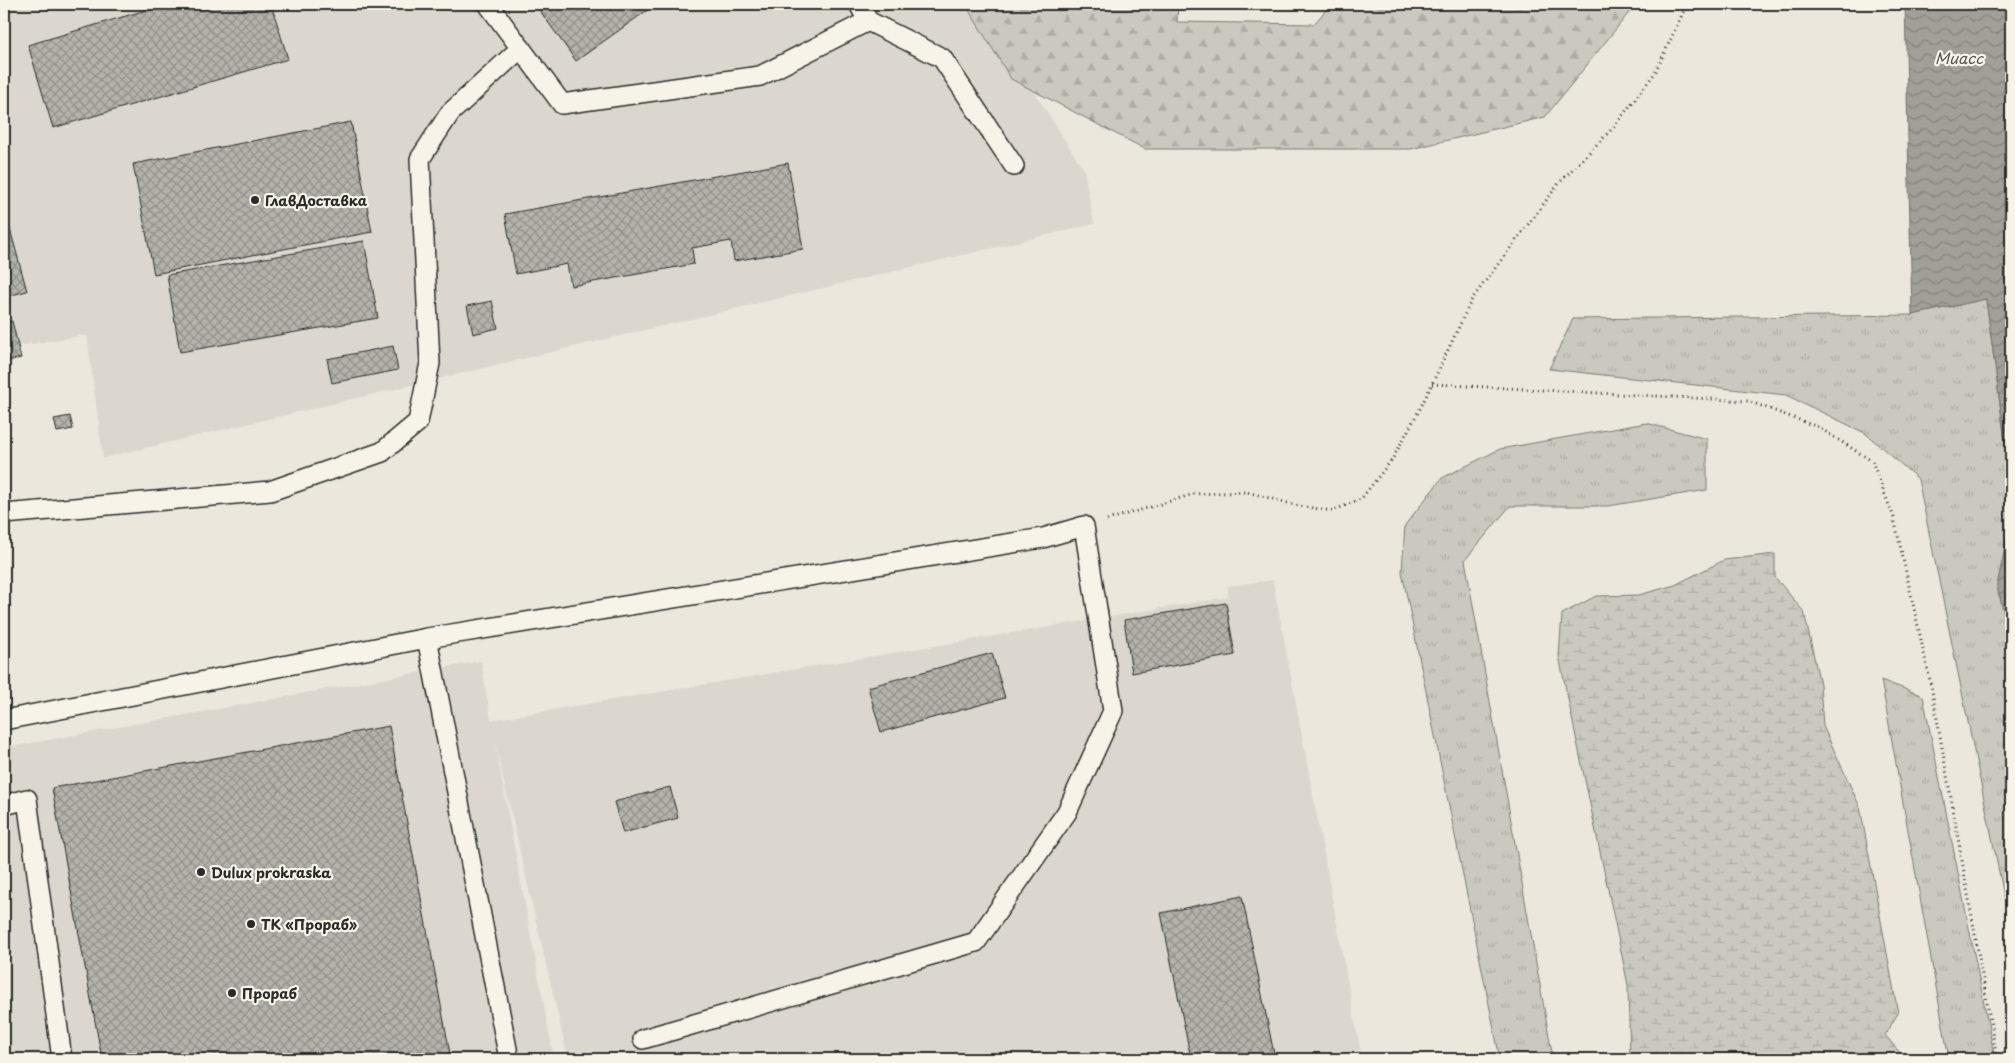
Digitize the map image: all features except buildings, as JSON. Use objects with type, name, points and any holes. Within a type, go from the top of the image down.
[{"type":"lane","points":[[488,4],[562,104],[760,76],[868,21]]},
{"type":"lane","points":[[859,4],[868,21],[942,58],[1014,166]]},
{"type":"lane","points":[[4,514],[270,491],[382,452],[418,422],[430,363],[420,159],[450,113],[521,48]]},
{"type":"lane","points":[[4,720],[427,638],[1043,538],[1084,526],[1113,711],[1067,812],[976,942],[643,1039]]},
{"type":"lane","points":[[427,638],[509,1059]]},
{"type":"lane","points":[[4,804],[27,799],[62,1059]]},
{"type":"path","points":[[1084,526],[1194,494],[1247,492],[1299,506],[1332,511],[1361,499],[1393,458],[1432,384],[1472,299],[1560,182],[1613,128],[1655,74],[1687,4]]},
{"type":"path","points":[[1432,384],[1748,401],[1818,426],[1872,461],[1894,518],[1930,685],[1998,1059]]},
{"type":"shaded area","points":[[4,4],[978,4],[1084,170],[1094,224],[103,458],[87,335],[4,348]]},
{"type":"shaded area","points":[[1273,580],[1362,1059],[568,1059],[494,739],[554,1059],[4,1059],[4,748],[481,661],[491,720],[1228,597],[1228,586]]},
{"type":"green space","points":[[965,4],[1178,4],[1177,22],[1314,24],[1331,4],[1636,4],[1545,117],[1411,149],[1145,149],[1011,79]]},
{"type":"green space","points":[[1986,299],[2011,486],[2011,520],[1997,586],[2011,640],[2011,930],[1918,479],[1865,433],[1786,395],[1549,369],[1573,319],[1912,315]]},
{"type":"green space","points":[[1646,423],[1707,439],[1707,490],[1608,506],[1510,506],[1465,560],[1553,1059],[1500,1059],[1402,572],[1405,525],[1442,478],[1500,449]]},
{"type":"green space","points":[[1775,554],[1775,577],[1804,612],[1820,684],[1823,726],[1860,807],[1898,1013],[1885,1035],[1901,1054],[1902,1059],[1630,1059],[1628,985],[1559,656],[1562,614],[1596,596],[1639,595],[1675,585],[1724,560]]},
{"type":"green space","points":[[1881,680],[1923,696],[1995,1059],[1949,1059]]},
{"type":"water","name":"Миасс","points":[[1905,4],[2011,4],[2011,486],[1986,299],[1912,315]]},
{"type":"water","points":[[2011,520],[2011,640],[1997,586]]},
{"type":"place","name":"ГлавДоставка","points":[[255,200]]},
{"type":"place","name":"Dulux prokraska","points":[[201,872]]},
{"type":"place","name":"ТК «Прораб»","points":[[251,924]]},
{"type":"place","name":"Прораб","points":[[232,993]]}]
